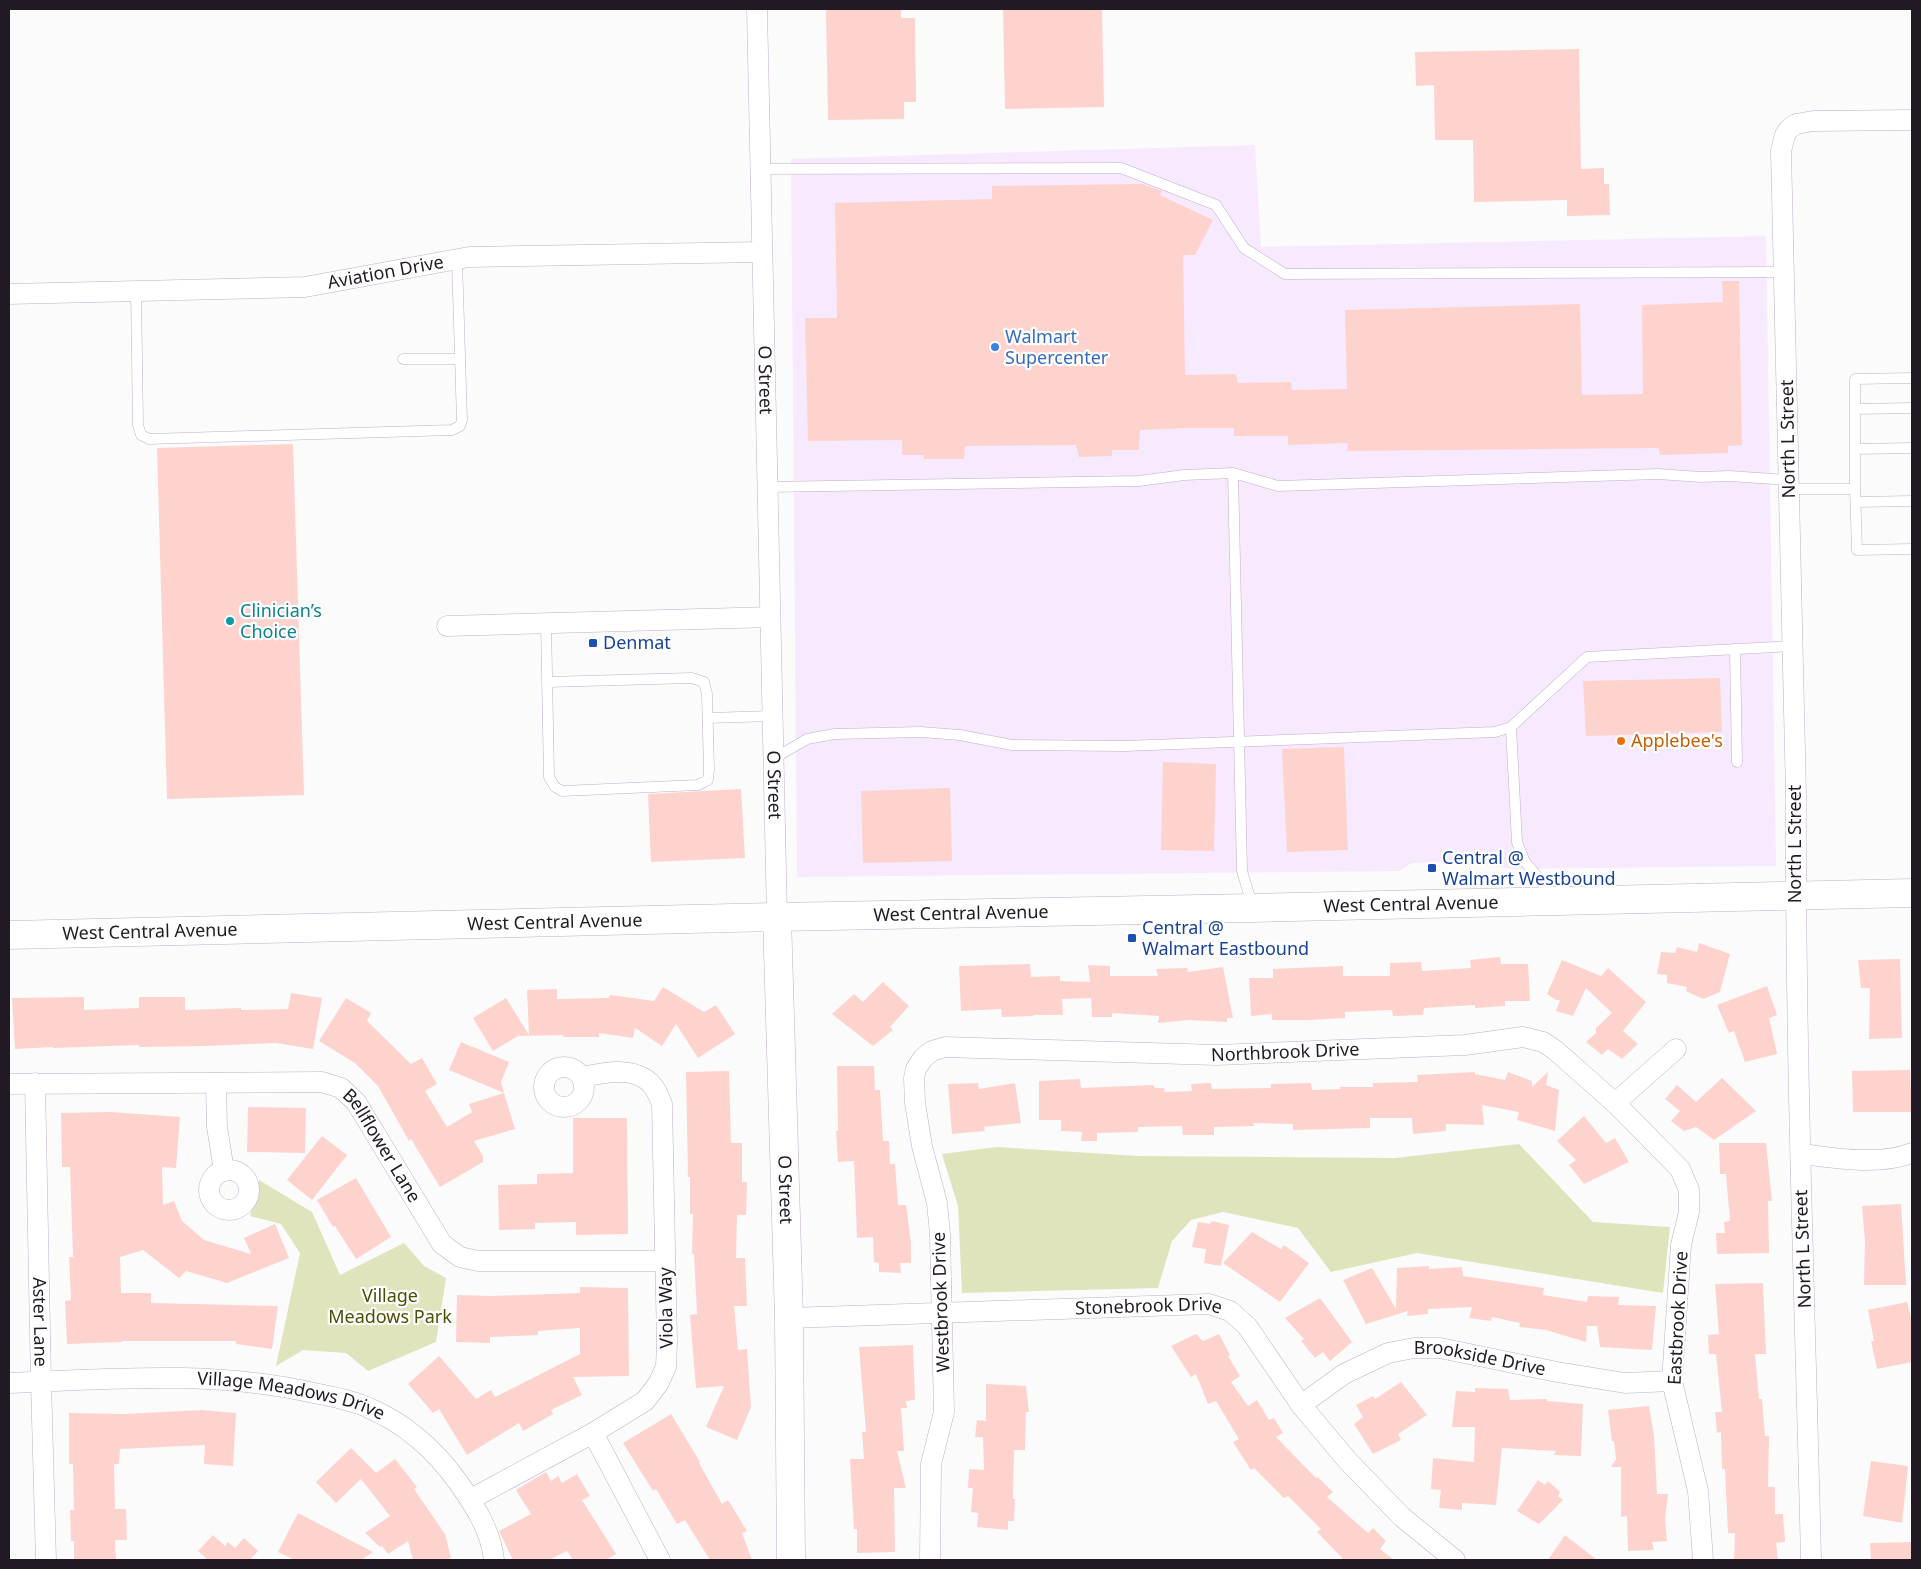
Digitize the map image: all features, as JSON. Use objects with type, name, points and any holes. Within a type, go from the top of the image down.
[{"type":"main road","name":"West Central Avenue","points":[[9,936],[777,917],[1912,893]]},
{"type":"main road","name":"O Street","points":[[777,917],[789,1318],[791,1560]]},
{"type":"street","name":"O Street","points":[[757,9],[777,917]]},
{"type":"street","name":"North L Street","points":[[1811,1560],[1795,896],[1796,795],[1781,151],[1785,135],[1796,124],[1813,121],[1912,120]]},
{"type":"street","name":"Aviation Drive","points":[[9,294],[305,287],[469,257],[762,252]]},
{"type":"street","points":[[447,626],[769,617]]},
{"type":"street","name":"Northbrook Drive","points":[[932,1051],[946,1047],[1217,1055],[1465,1045],[1523,1037],[1542,1042],[1555,1050],[1615,1104]]},
{"type":"street","points":[[1615,1104],[1676,1049]]},
{"type":"street","name":"Westbrook Drive","points":[[930,1560],[932,1464],[944,1412],[940,1234],[937,1203],[922,1146],[915,1103],[914,1078],[916,1069],[923,1058],[932,1051]]},
{"type":"street","name":"Viola Way","points":[[471,1499],[593,1433],[645,1401],[658,1384],[666,1367],[662,1104],[655,1089],[643,1077],[627,1072],[582,1077]]},
{"type":"street","name":"Bellflower Lane","points":[[9,1084],[322,1082],[341,1088],[356,1102],[442,1244],[460,1257],[478,1262],[665,1261]]},
{"type":"street","name":"Aster Lane","points":[[35,1083],[46,1560]]},
{"type":"street","points":[[216,1083],[217,1127],[224,1171]]},
{"type":"street","name":"Eastbrook Drive","points":[[1615,1104],[1680,1169],[1689,1190],[1689,1212],[1681,1245],[1672,1381],[1698,1491],[1704,1560]]},
{"type":"street","points":[[1801,1154],[1863,1160],[1896,1159],[1912,1153]]},
{"type":"street","name":"Stonebrook Drive","points":[[789,1318],[1209,1304],[1230,1311],[1247,1326],[1301,1406],[1347,1460],[1402,1517],[1455,1560]]},
{"type":"street","name":"Brookside Drive","points":[[1301,1406],[1344,1374],[1388,1353],[1414,1348],[1440,1348],[1557,1372],[1625,1383],[1672,1381]]},
{"type":"street","name":"Village Meadows Drive","points":[[9,1382],[130,1378],[221,1379],[288,1387],[342,1399],[369,1408],[412,1433],[432,1449],[447,1466],[471,1499],[486,1527],[494,1560]]},
{"type":"street","points":[[593,1433],[660,1560]]},
{"type":"lane","points":[[760,169],[1121,168],[1216,205],[1244,248],[1285,274],[1784,272]]},
{"type":"lane","points":[[136,291],[138,425],[141,435],[149,438],[452,430],[460,426],[462,420],[457,260]]},
{"type":"lane","points":[[403,359],[460,359]]},
{"type":"lane","points":[[1912,378],[1855,379],[1857,550],[1912,549]]},
{"type":"lane","points":[[1855,409],[1912,408]]},
{"type":"lane","points":[[1855,449],[1912,448]]},
{"type":"lane","points":[[767,488],[1139,481],[1184,475],[1233,473],[1278,486],[1658,474],[1701,477],[1729,476],[1789,485],[1855,488]]},
{"type":"lane","points":[[1233,473],[1242,871],[1253,908]]},
{"type":"lane","points":[[1856,502],[1912,501]]},
{"type":"lane","points":[[546,623],[547,682],[549,777],[554,787],[562,791],[698,785],[708,780],[710,770],[708,718],[707,694],[704,682],[692,678],[547,682]]},
{"type":"lane","points":[[773,759],[807,740],[835,734],[920,732],[960,735],[1019,745],[1124,746],[1495,732],[1511,727],[1587,657],[1792,646]]},
{"type":"lane","points":[[1736,649],[1737,762]]},
{"type":"lane","points":[[708,718],[772,716]]},
{"type":"lane","points":[[1511,727],[1517,842],[1525,862],[1558,901]]},
{"type":"shaded area","points":[[1255,145],[1261,247],[1766,236],[1776,866],[1513,869],[1465,862],[1412,863],[1399,871],[797,877],[791,159]]},
{"type":"green space","points":[[1519,1144],[1593,1222],[1670,1227],[1663,1293],[1417,1253],[1331,1272],[1298,1228],[1223,1212],[1191,1220],[1172,1241],[1158,1288],[962,1293],[958,1206],[942,1154],[997,1147],[1138,1156],[1395,1158]]},
{"type":"green space","name":"Village Meadows Park","points":[[259,1180],[312,1212],[340,1275],[404,1243],[424,1266],[446,1278],[436,1342],[368,1371],[346,1353],[303,1350],[276,1366],[300,1253],[281,1224],[250,1216]]},
{"type":"building","points":[[826,9],[901,9],[901,18],[915,18],[916,102],[904,102],[904,119],[828,120]]},
{"type":"building","points":[[1003,9],[1102,9],[1104,107],[1005,109]]},
{"type":"building","points":[[1579,49],[1581,169],[1604,168],[1604,184],[1609,184],[1610,215],[1567,216],[1567,200],[1474,202],[1473,140],[1435,140],[1434,85],[1416,86],[1415,52]]},
{"type":"building","name":"Walmart Supercenter","points":[[1142,184],[1162,191],[1160,195],[1213,220],[1195,255],[1183,255],[1185,375],[1236,374],[1238,383],[1291,382],[1292,390],[1347,389],[1345,310],[1580,304],[1582,395],[1643,394],[1642,305],[1723,302],[1722,281],[1739,281],[1742,445],[1728,446],[1728,453],[1660,455],[1659,448],[1347,451],[1348,443],[1288,445],[1288,436],[1234,436],[1234,428],[1186,428],[1140,430],[1139,450],[1112,450],[1112,456],[1079,457],[1076,445],[965,446],[964,459],[924,459],[923,455],[902,455],[902,440],[808,441],[805,318],[837,318],[835,203],[992,199],[992,186]]},
{"type":"building","name":"Clinician’s Choice","points":[[293,444],[304,795],[167,799],[157,448]]},
{"type":"building","points":[[1720,678],[1722,732],[1586,736],[1583,681]]},
{"type":"building","points":[[1344,747],[1348,850],[1287,852],[1282,749]]},
{"type":"building","points":[[1163,762],[1216,764],[1214,851],[1161,850]]},
{"type":"building","points":[[950,788],[952,861],[863,863],[861,791]]},
{"type":"building","points":[[741,789],[745,858],[651,862],[648,794]]},
{"type":"building","points":[[1699,943],[1730,954],[1720,992],[1703,999],[1686,991],[1687,987],[1667,983],[1667,975],[1657,974],[1661,952],[1675,953],[1677,947],[1697,952]]},
{"type":"building","points":[[1500,957],[1501,964],[1528,964],[1530,1001],[1505,1001],[1505,1006],[1475,1008],[1475,1005],[1424,1008],[1423,1015],[1393,1016],[1392,1010],[1345,1012],[1345,1018],[1309,1020],[1272,1020],[1272,1014],[1251,1016],[1249,978],[1273,978],[1273,969],[1343,966],[1343,976],[1390,976],[1390,963],[1421,962],[1422,971],[1471,968],[1470,960]]},
{"type":"building","points":[[1900,959],[1902,1038],[1869,1039],[1870,988],[1861,988],[1858,960]]},
{"type":"building","points":[[1562,960],[1601,976],[1608,968],[1646,1002],[1623,1031],[1638,1044],[1622,1059],[1608,1049],[1602,1055],[1586,1042],[1596,1033],[1596,1028],[1612,1013],[1586,988],[1573,1016],[1556,1011],[1560,1000],[1556,1000],[1547,994]]},
{"type":"building","points":[[1030,964],[1031,977],[1060,976],[1060,981],[1090,982],[1088,965],[1110,966],[1110,976],[1158,976],[1156,969],[1187,968],[1188,972],[1223,967],[1233,1018],[1227,1018],[1227,1022],[1189,1020],[1158,1023],[1159,1016],[1112,1013],[1112,1017],[1092,1017],[1091,998],[1062,999],[1063,1015],[1002,1017],[1001,1009],[961,1011],[959,966]]},
{"type":"building","points":[[883,982],[909,1006],[890,1027],[893,1030],[873,1046],[832,1014],[854,994],[863,1002]]},
{"type":"building","points":[[1767,986],[1777,1015],[1769,1018],[1777,1054],[1745,1062],[1734,1031],[1729,1033],[1717,1005]]},
{"type":"building","points":[[663,987],[704,1012],[716,1005],[735,1034],[698,1058],[676,1024],[662,1046],[635,1028],[633,1038],[599,1033],[599,1037],[563,1037],[563,1035],[518,1036],[493,1051],[473,1018],[506,998],[529,1035],[527,990],[557,989],[557,999],[609,998],[610,995],[654,1001]]},
{"type":"building","points":[[291,993],[322,998],[313,1049],[276,1043],[15,1049],[12,998],[84,997],[84,1010],[139,1008],[139,997],[185,997],[185,1010],[241,1008],[241,1010],[288,1009]]},
{"type":"building","points":[[346,998],[371,1013],[367,1021],[411,1064],[422,1058],[437,1084],[425,1091],[447,1127],[472,1112],[469,1104],[504,1093],[515,1129],[474,1141],[483,1156],[483,1162],[440,1187],[411,1139],[409,1141],[378,1086],[355,1063],[319,1041]]},
{"type":"building","points":[[461,1042],[509,1062],[501,1082],[504,1093],[449,1070]]},
{"type":"building","points":[[837,1066],[874,1066],[875,1090],[880,1090],[883,1141],[889,1141],[890,1164],[895,1164],[898,1205],[906,1205],[911,1243],[911,1263],[900,1263],[901,1273],[879,1272],[879,1263],[874,1262],[873,1237],[857,1238],[854,1161],[838,1162],[836,1131],[838,1131]]},
{"type":"building","points":[[1910,1070],[1912,1112],[1853,1112],[1852,1071]]},
{"type":"building","points":[[729,1071],[731,1143],[742,1143],[742,1182],[747,1182],[746,1215],[737,1215],[736,1258],[745,1258],[747,1306],[734,1306],[738,1350],[747,1349],[751,1407],[737,1440],[706,1427],[724,1386],[696,1388],[690,1315],[697,1314],[694,1254],[692,1254],[693,1214],[690,1214],[690,1177],[688,1177],[686,1072]]},
{"type":"building","points":[[1475,1072],[1475,1074],[1505,1080],[1508,1072],[1532,1081],[1532,1087],[1548,1072],[1546,1085],[1559,1090],[1555,1131],[1517,1120],[1519,1112],[1482,1105],[1484,1125],[1446,1124],[1446,1131],[1413,1134],[1412,1118],[1370,1118],[1370,1128],[1293,1130],[1293,1124],[1253,1123],[1254,1126],[1214,1127],[1214,1135],[1183,1135],[1182,1126],[1138,1127],[1138,1132],[1097,1133],[1097,1141],[1081,1141],[1082,1132],[1061,1131],[1061,1120],[1039,1120],[1039,1081],[1080,1079],[1081,1088],[1153,1085],[1155,1088],[1164,1088],[1165,1092],[1192,1091],[1191,1084],[1211,1083],[1212,1089],[1271,1088],[1271,1084],[1311,1083],[1312,1090],[1340,1089],[1340,1087],[1373,1087],[1373,1083],[1418,1082],[1417,1075]]},
{"type":"building","points":[[1722,1078],[1756,1111],[1714,1140],[1696,1127],[1684,1131],[1671,1121],[1680,1111],[1665,1099],[1677,1085],[1696,1102]]},
{"type":"building","points":[[978,1083],[979,1089],[1015,1083],[1021,1123],[984,1127],[985,1131],[952,1134],[948,1084]]},
{"type":"building","points":[[248,1107],[306,1108],[305,1153],[247,1152]]},
{"type":"building","points":[[111,1112],[180,1117],[176,1168],[162,1167],[163,1205],[174,1201],[182,1221],[204,1240],[251,1254],[244,1238],[275,1224],[289,1258],[227,1283],[186,1271],[179,1278],[143,1250],[120,1257],[121,1293],[151,1293],[151,1303],[278,1306],[272,1349],[236,1344],[236,1341],[122,1341],[67,1344],[65,1301],[71,1300],[69,1257],[73,1257],[70,1167],[62,1167],[61,1113]]},
{"type":"building","points":[[1584,1116],[1606,1143],[1615,1138],[1629,1162],[1584,1184],[1569,1165],[1576,1160],[1557,1141]]},
{"type":"building","points":[[573,1118],[627,1118],[628,1234],[576,1235],[576,1222],[535,1223],[535,1229],[499,1230],[498,1185],[537,1184],[537,1174],[573,1173]]},
{"type":"building","points":[[322,1136],[347,1155],[312,1200],[287,1180]]},
{"type":"building","points":[[1719,1143],[1766,1143],[1772,1201],[1768,1201],[1769,1253],[1717,1254],[1716,1233],[1725,1233],[1724,1222],[1730,1221],[1726,1174],[1720,1174]]},
{"type":"building","points":[[356,1178],[391,1237],[356,1259],[335,1226],[333,1227],[317,1200]]},
{"type":"building","points":[[1901,1204],[1906,1285],[1864,1285],[1865,1241],[1862,1206]]},
{"type":"building","points":[[1212,1221],[1229,1225],[1221,1266],[1204,1263],[1206,1249],[1192,1247],[1198,1222],[1210,1224]]},
{"type":"building","points":[[1252,1232],[1281,1249],[1284,1245],[1309,1263],[1280,1302],[1223,1263]]},
{"type":"building","points":[[1429,1266],[1429,1269],[1462,1267],[1463,1276],[1544,1288],[1543,1295],[1587,1302],[1588,1296],[1619,1297],[1618,1305],[1656,1306],[1652,1350],[1600,1347],[1597,1326],[1587,1326],[1586,1342],[1546,1330],[1519,1327],[1520,1323],[1492,1317],[1491,1321],[1469,1318],[1472,1307],[1428,1309],[1428,1314],[1407,1316],[1408,1311],[1366,1324],[1343,1280],[1372,1268],[1396,1309],[1397,1268]]},
{"type":"building","points":[[1763,1283],[1766,1354],[1755,1354],[1759,1399],[1762,1399],[1765,1436],[1769,1436],[1768,1487],[1775,1487],[1775,1514],[1783,1514],[1785,1542],[1776,1543],[1778,1560],[1734,1560],[1735,1533],[1728,1533],[1725,1469],[1722,1469],[1721,1432],[1717,1433],[1715,1412],[1722,1412],[1716,1354],[1709,1354],[1708,1335],[1719,1334],[1715,1284]]},
{"type":"building","points":[[580,1287],[628,1288],[629,1376],[573,1377],[582,1395],[551,1410],[553,1414],[523,1431],[519,1423],[467,1455],[439,1409],[433,1413],[408,1384],[439,1356],[476,1399],[491,1390],[495,1397],[580,1354],[580,1328],[538,1331],[538,1335],[490,1337],[490,1343],[456,1342],[457,1295],[491,1296],[580,1293]]},
{"type":"building","points":[[1320,1298],[1352,1342],[1330,1361],[1323,1352],[1315,1358],[1301,1341],[1304,1339],[1285,1318]]},
{"type":"building","points":[[1907,1302],[1912,1321],[1912,1362],[1877,1369],[1871,1341],[1874,1341],[1868,1310]]},
{"type":"building","points":[[1196,1334],[1203,1341],[1219,1334],[1230,1355],[1228,1356],[1240,1376],[1231,1382],[1248,1406],[1257,1400],[1269,1420],[1274,1418],[1283,1433],[1276,1437],[1316,1478],[1318,1477],[1333,1492],[1327,1497],[1368,1533],[1373,1528],[1386,1541],[1380,1549],[1394,1560],[1344,1560],[1317,1532],[1321,1529],[1288,1496],[1284,1498],[1254,1468],[1251,1470],[1233,1442],[1239,1439],[1216,1401],[1208,1404],[1196,1374],[1191,1377],[1171,1346]]},
{"type":"building","points":[[913,1345],[915,1400],[906,1401],[907,1408],[901,1408],[904,1451],[897,1451],[906,1488],[894,1488],[895,1552],[857,1553],[857,1529],[854,1529],[850,1459],[864,1459],[862,1432],[866,1432],[859,1347]]},
{"type":"building","points":[[1401,1382],[1427,1415],[1398,1434],[1401,1440],[1373,1454],[1354,1424],[1363,1417],[1356,1405],[1373,1396],[1375,1399]]},
{"type":"building","points":[[986,1384],[1026,1386],[1029,1412],[1026,1412],[1025,1450],[1014,1450],[1014,1521],[1008,1521],[1008,1530],[977,1527],[978,1513],[971,1512],[973,1488],[968,1488],[969,1469],[984,1470],[983,1437],[975,1437],[977,1420],[986,1421]]},
{"type":"building","points":[[1475,1388],[1508,1389],[1510,1400],[1547,1399],[1547,1401],[1583,1404],[1581,1456],[1554,1455],[1556,1451],[1502,1448],[1496,1505],[1462,1503],[1462,1510],[1439,1508],[1441,1490],[1431,1489],[1433,1458],[1474,1462],[1475,1427],[1452,1427],[1456,1391],[1475,1392]]},
{"type":"building","points":[[1649,1406],[1654,1436],[1657,1494],[1668,1494],[1665,1518],[1667,1541],[1652,1542],[1654,1550],[1628,1551],[1627,1516],[1621,1517],[1621,1467],[1611,1467],[1616,1459],[1608,1410]]},
{"type":"building","points":[[202,1410],[236,1413],[233,1466],[204,1464],[205,1445],[120,1449],[119,1464],[114,1464],[115,1509],[126,1509],[127,1540],[115,1540],[116,1560],[74,1560],[74,1541],[71,1541],[70,1510],[74,1510],[73,1464],[69,1464],[69,1413],[125,1414]]},
{"type":"building","points":[[671,1414],[700,1462],[722,1504],[728,1500],[747,1531],[742,1533],[752,1560],[710,1560],[685,1520],[677,1524],[656,1489],[653,1491],[623,1443]]},
{"type":"building","points":[[351,1448],[376,1473],[395,1459],[417,1487],[414,1489],[445,1534],[451,1558],[443,1560],[413,1560],[408,1541],[388,1554],[382,1546],[380,1547],[365,1533],[390,1516],[361,1479],[336,1503],[316,1482]]},
{"type":"building","points":[[1871,1461],[1908,1466],[1902,1523],[1863,1516]]},
{"type":"building","points":[[546,1472],[551,1481],[558,1476],[562,1483],[577,1474],[590,1496],[582,1500],[616,1554],[606,1560],[573,1560],[567,1551],[549,1560],[513,1560],[499,1531],[531,1514],[516,1490]]},
{"type":"building","points":[[1538,1480],[1545,1485],[1548,1481],[1560,1492],[1558,1496],[1563,1500],[1539,1524],[1517,1511]]},
{"type":"building","points":[[298,1513],[373,1552],[361,1560],[295,1560],[278,1552]]},
{"type":"building","points":[[213,1535],[225,1546],[228,1542],[235,1548],[244,1538],[258,1551],[250,1560],[208,1560],[198,1551]]},
{"type":"building","points":[[1565,1535],[1597,1560],[1548,1560]]},
{"type":"building","points":[[1911,1542],[1912,1560],[1871,1560],[1870,1543]]},
{"type":"place","name":"Walmart Supercenter","points":[[995,347]]},
{"type":"place","name":"Clinician’s Choice","points":[[230,621]]},
{"type":"place","name":"Denmat","points":[[593,643]]},
{"type":"place","name":"Applebee's","points":[[1621,741]]},
{"type":"place","name":"Central @ Walmart Westbound","points":[[1432,868]]},
{"type":"place","name":"Central @ Walmart Eastbound","points":[[1132,938]]}]
